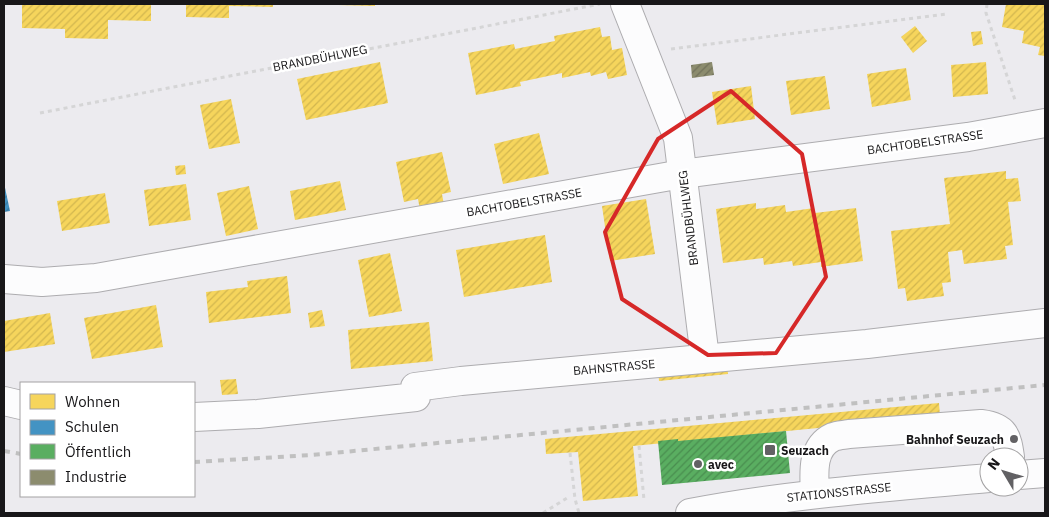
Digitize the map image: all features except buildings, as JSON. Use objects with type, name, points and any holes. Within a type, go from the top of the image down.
[{"type":"street","name":"BRANDBÜHLWEG","points":[[625,4],[678,138],[705,358]]},
{"type":"street","name":"BACHTOBELSTRASSE","points":[[4,279],[42,282],[96,278],[682,174],[958,138],[1035,125]]},
{"type":"street","name":"BAHNSTRASSE","points":[[195,417],[258,414],[416,398],[415,387],[867,344],[1045,323]]},
{"type":"street","points":[[4,401],[20,405]]},
{"type":"street","points":[[816,494],[813,471],[816,457],[822,445],[833,437],[849,434],[981,424],[990,425],[1003,433],[1008,439],[1009,447]]},
{"type":"street","points":[[1029,475],[1045,473]]},
{"type":"street","name":"STATIONSSTRASSE","points":[[690,513],[735,509],[816,494],[979,479]]},
{"type":"path","name":"BRANDBÜHLWEG","points":[[40,113],[601,4]]},
{"type":"path","points":[[987,4],[986,13],[1035,125]]},
{"type":"path","points":[[645,52],[946,14]]},
{"type":"path","points":[[639,446],[644,500]]},
{"type":"path","points":[[570,452],[575,499],[579,513]]},
{"type":"path","points":[[543,513],[567,498]]},
{"type":"highlighted area","points":[[731,91],[802,154],[826,277],[776,353],[708,355],[622,299],[605,232],[658,139]]},
{"type":"railway","points":[[195,462],[312,455],[1045,385]]},
{"type":"railway","points":[[4,451],[20,454]]},
{"type":"place","name":"Bahnhof Seuzach","points":[[1014,439]]},
{"type":"place","name":"Seuzach","points":[[770,450]]},
{"type":"place","name":"avec","points":[[698,464]]}]
